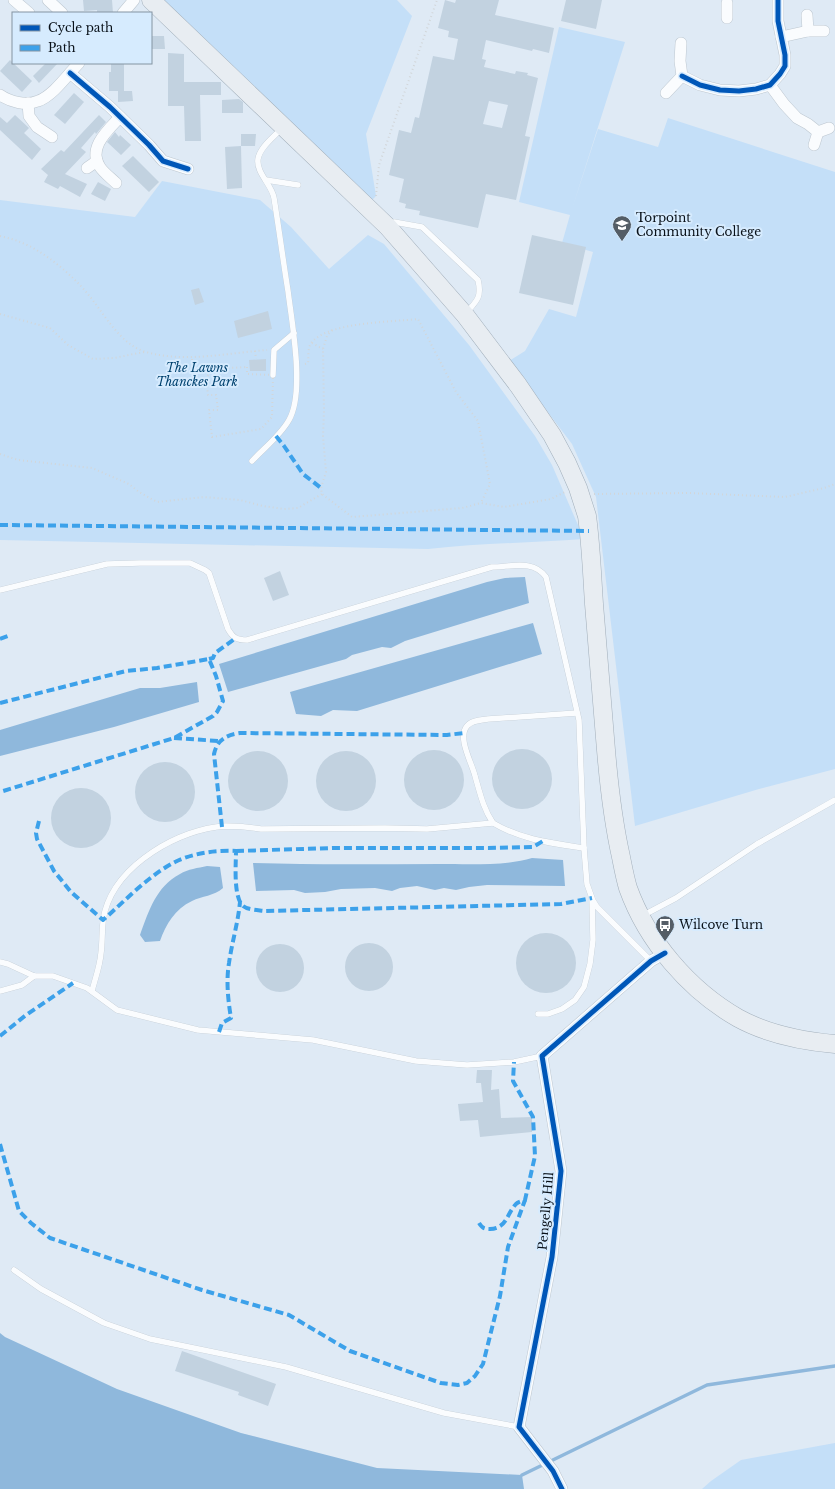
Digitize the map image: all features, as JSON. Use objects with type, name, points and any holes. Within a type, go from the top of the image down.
[{"type":"main road","points":[[151,0],[388,227],[465,315],[518,385],[552,435],[567,463],[579,491],[587,516],[609,784],[617,838],[628,887],[658,957],[738,1018],[766,1030],[792,1037],[835,1044]]},
{"type":"street","points":[[14,0],[28,12]]},
{"type":"street","points":[[48,0],[61,12]]},
{"type":"street","points":[[125,12],[134,0]]},
{"type":"street","points":[[682,76],[700,86],[720,90],[739,91],[756,89],[770,85],[785,66],[785,55],[778,21],[778,0]]},
{"type":"street","points":[[726,1],[727,18]]},
{"type":"street","points":[[807,15],[808,31]]},
{"type":"street","points":[[781,37],[808,31],[824,31]]},
{"type":"street","points":[[681,43],[680,61],[682,76]]},
{"type":"street","points":[[0,95],[7,100],[16,102],[38,102],[49,95],[78,64]]},
{"type":"street","points":[[70,72],[120,117],[163,161],[188,169]]},
{"type":"street","points":[[666,93],[682,76]]},
{"type":"street","points":[[770,85],[797,118],[818,132]]},
{"type":"street","points":[[28,103],[29,116],[37,126],[52,137]]},
{"type":"street","points":[[116,183],[100,168],[95,156],[98,144],[105,133],[120,117]]},
{"type":"street","points":[[818,132],[829,128]]},
{"type":"street","points":[[814,145],[818,132]]},
{"type":"street","points":[[87,168],[97,161]]},
{"type":"street","points":[[542,1056],[658,957]]},
{"type":"street","name":"Pengelly Hill","points":[[519,1427],[552,1257],[561,1171],[542,1056]]},
{"type":"street","points":[[519,1427],[553,1470],[562,1489]]},
{"type":"lane","points":[[252,461],[289,420],[295,402],[296,364],[294,333],[275,206],[273,194],[260,170],[258,160],[264,147],[283,127]]},
{"type":"lane","points":[[266,180],[298,185]]},
{"type":"lane","points":[[388,227],[394,222],[422,228],[478,280],[480,290],[478,300],[465,315]]},
{"type":"lane","points":[[273,375],[274,350],[294,333]]},
{"type":"lane","points":[[0,590],[108,564],[190,563],[205,570],[209,574],[228,629],[232,636],[239,640],[247,640],[492,566],[521,564],[533,567],[542,572],[546,578],[579,720],[584,848],[587,884],[597,907],[658,957]]},
{"type":"lane","points":[[493,823],[482,803],[475,776],[465,750],[464,733],[466,727],[474,722],[488,720],[577,713]]},
{"type":"lane","points":[[640,917],[676,898],[757,844],[835,800]]},
{"type":"lane","points":[[92,991],[101,954],[105,909],[116,886],[147,856],[163,846],[193,832],[225,826],[243,826],[261,829],[427,829],[493,823],[519,836],[584,848]]},
{"type":"lane","points":[[538,1014],[548,1014],[562,1009],[575,1000],[584,987],[590,964],[593,940],[592,898]]},
{"type":"lane","points":[[0,962],[34,976],[53,976],[87,988],[117,1010],[198,1030],[313,1040],[416,1061],[467,1064],[514,1062],[542,1056]]},
{"type":"lane","points":[[0,991],[22,985],[34,976]]},
{"type":"lane","points":[[14,1270],[41,1289],[104,1323],[150,1339],[286,1367],[444,1412],[519,1427]]},
{"type":"path","points":[[375,215],[379,165],[437,0]]},
{"type":"path","points":[[0,236],[21,242],[52,260],[87,292],[113,328],[130,344],[145,352],[183,358],[274,350]]},
{"type":"path","points":[[0,314],[50,328],[68,345],[93,359],[114,358],[145,352]]},
{"type":"path","points":[[296,364],[302,365],[308,363],[310,346],[312,342],[320,335],[332,330],[418,319],[456,392],[478,421],[490,484],[481,503]]},
{"type":"path","points":[[332,330],[327,336],[323,349],[324,411],[322,436],[326,472],[321,488],[322,494],[352,517],[462,508],[481,503],[504,507],[579,491],[785,497],[835,484]]},
{"type":"path","points":[[312,342],[323,349]]},
{"type":"path","points":[[255,351],[256,359]]},
{"type":"path","points":[[192,357],[192,364]]},
{"type":"path","points":[[247,367],[247,374],[273,375],[272,417],[261,429],[212,437],[209,410],[218,410],[216,394],[208,395],[206,378],[213,369],[247,367]]},
{"type":"path","points":[[0,454],[18,460],[92,468],[129,484],[139,492],[157,502],[204,497],[240,500],[284,509],[298,508],[322,494]]},
{"type":"green space","points":[[161,0],[397,0],[412,16],[366,134],[376,196],[370,202]]},
{"type":"green space","points":[[559,27],[625,42],[572,209],[598,129],[658,147],[668,118],[835,172],[835,769],[759,789],[635,826],[596,497],[572,444],[509,361],[525,351],[549,309],[576,317],[593,252],[562,243],[570,215],[519,202]]},
{"type":"green space","name":"The Lawns Thanckes Park","points":[[162,181],[260,200],[291,227],[329,269],[368,235],[384,244],[469,345],[535,436],[552,465],[584,539],[467,545],[428,549],[0,540],[0,200],[135,217]]},
{"type":"green space","points":[[835,1443],[835,1489],[702,1489],[741,1460]]},
{"type":"shaded area","points":[[525,577],[529,603],[405,641],[391,648],[382,647],[352,655],[346,659],[228,692],[219,664],[487,582],[505,578]]},
{"type":"shaded area","points":[[533,623],[542,654],[357,711],[333,710],[321,716],[296,714],[290,692]]},
{"type":"shaded area","points":[[197,682],[199,702],[114,727],[0,756],[0,730],[140,688],[160,688]]},
{"type":"shaded area","points":[[532,858],[563,860],[565,886],[487,885],[456,890],[444,888],[435,890],[417,886],[400,888],[392,891],[375,888],[341,889],[325,892],[305,893],[294,890],[256,891],[253,863],[487,864],[522,861]]},
{"type":"shaded area","points":[[207,866],[220,867],[223,888],[216,893],[196,899],[186,904],[168,923],[160,941],[145,942],[140,935],[150,908],[159,892],[172,879],[183,872]]},
{"type":"shaded area","points":[[0,1333],[5,1337],[117,1389],[241,1433],[377,1468],[522,1475],[524,1489],[0,1489]]},
{"type":"building","points":[[83,0],[112,0],[113,12],[97,12],[97,10],[84,11]]},
{"type":"building","points":[[445,0],[455,3],[456,0],[499,0],[495,15],[554,28],[549,53],[533,49],[532,51],[486,40],[482,59],[486,60],[484,67],[515,74],[516,71],[528,73],[527,75],[538,78],[525,136],[530,137],[516,200],[486,194],[478,228],[419,215],[420,211],[405,208],[406,204],[399,202],[404,179],[389,175],[399,130],[411,133],[415,117],[419,118],[433,56],[454,60],[458,39],[448,37],[449,31],[438,28]],"holes":[[[489,101],[508,105],[502,128],[483,124]]]},
{"type":"building","points":[[566,0],[602,0],[596,29],[561,21]]},
{"type":"building","points":[[152,36],[164,36],[165,49],[152,49]]},
{"type":"building","points":[[168,53],[184,54],[184,82],[221,82],[221,95],[200,95],[201,141],[185,141],[184,106],[168,106]]},
{"type":"building","points":[[10,60],[12,64],[14,64],[32,81],[22,92],[0,71]]},
{"type":"building","points":[[45,64],[57,64],[39,83],[33,76]]},
{"type":"building","points":[[111,64],[124,64],[124,91],[109,91],[109,72],[111,72]]},
{"type":"building","points":[[118,91],[132,91],[133,101],[118,102]]},
{"type":"building","points":[[74,93],[84,102],[65,124],[54,115]]},
{"type":"building","points":[[239,99],[243,102],[243,113],[222,113],[222,100]]},
{"type":"building","points":[[15,115],[29,128],[24,133],[41,149],[32,160],[0,130],[0,117],[7,123]]},
{"type":"building","points":[[99,115],[106,122],[81,148],[86,152],[65,174],[87,184],[80,197],[60,186],[58,189],[44,182],[48,175],[41,169],[61,150],[64,152]]},
{"type":"building","points":[[115,132],[119,137],[120,135],[131,145],[121,155],[107,142]]},
{"type":"building","points":[[241,134],[256,134],[255,146],[241,146]]},
{"type":"building","points":[[241,146],[242,188],[227,189],[225,147]]},
{"type":"building","points":[[133,156],[159,182],[149,192],[122,166]]},
{"type":"building","points":[[98,182],[111,189],[105,201],[91,194]]},
{"type":"building","points":[[532,235],[586,247],[573,305],[519,293]]},
{"type":"building","points":[[199,288],[204,302],[195,305],[191,290]]},
{"type":"building","points":[[268,311],[272,329],[238,338],[234,321]]},
{"type":"building","points":[[266,359],[266,371],[250,371],[249,360]]},
{"type":"building","points":[[280,571],[289,595],[273,601],[264,578]]},
{"type":"building","points":[[516,749],[528,749],[539,754],[547,762],[552,773],[550,791],[539,804],[528,809],[516,809],[505,804],[497,796],[492,785],[492,773],[497,762],[505,754]]},
{"type":"building","points":[[428,750],[440,750],[451,755],[459,763],[464,774],[462,792],[451,805],[440,810],[428,810],[417,805],[409,797],[404,786],[404,774],[409,763],[417,755]]},
{"type":"building","points":[[252,751],[264,751],[275,756],[283,764],[288,775],[286,793],[275,806],[264,811],[252,811],[241,806],[233,798],[228,787],[228,775],[233,764],[241,756]]},
{"type":"building","points":[[340,751],[352,751],[363,756],[371,764],[376,775],[374,793],[363,806],[352,811],[340,811],[329,806],[321,798],[316,787],[316,775],[321,764],[329,756]]},
{"type":"building","points":[[159,762],[171,762],[182,767],[190,775],[195,786],[193,804],[182,817],[171,822],[159,822],[148,817],[140,809],[135,798],[135,786],[140,775],[148,767]]},
{"type":"building","points":[[75,788],[87,788],[98,793],[106,801],[111,812],[109,830],[98,843],[87,848],[75,848],[64,843],[56,835],[51,824],[51,812],[56,801],[64,793]]},
{"type":"building","points":[[540,933],[552,933],[563,938],[571,946],[576,957],[574,975],[563,988],[552,993],[540,993],[529,988],[521,980],[516,969],[516,957],[521,946],[529,938]]},
{"type":"building","points":[[364,943],[374,943],[386,950],[393,962],[393,972],[386,984],[374,991],[364,991],[356,987],[349,980],[345,972],[345,962],[349,954],[356,947]]},
{"type":"building","points":[[275,944],[285,944],[297,951],[304,963],[304,973],[297,985],[285,992],[275,992],[267,988],[260,981],[256,973],[256,963],[260,955],[267,948]]},
{"type":"building","points":[[477,1070],[492,1070],[491,1090],[499,1089],[501,1118],[532,1117],[532,1132],[480,1137],[478,1120],[460,1121],[458,1104],[483,1102],[481,1083],[476,1083]]},
{"type":"building","points":[[182,1351],[276,1384],[268,1406],[238,1395],[239,1392],[175,1371]]},
{"type":"waterway","points":[[522,1475],[707,1385],[835,1366]]},
{"type":"marked path","points":[[276,436],[303,474],[321,488]]},
{"type":"marked path","points":[[0,525],[589,531]]},
{"type":"marked path","points":[[0,639],[8,636]]},
{"type":"marked path","points":[[209,659],[213,658],[215,653],[236,638]]},
{"type":"marked path","points":[[0,703],[126,671],[157,668],[209,659],[216,676],[223,701],[213,716],[174,738],[0,792]]},
{"type":"marked path","points":[[222,827],[214,754],[217,745],[230,735],[240,733],[447,735],[464,733]]},
{"type":"marked path","points":[[174,738],[219,741]]},
{"type":"marked path","points":[[39,821],[36,833],[37,839],[54,871],[71,892],[103,920],[146,881],[175,862],[189,856],[221,851],[236,851],[236,888],[240,902],[243,906],[256,910],[561,904],[592,898]]},
{"type":"marked path","points":[[236,851],[332,848],[533,847],[543,841]]},
{"type":"marked path","points":[[219,1032],[222,1023],[231,1018],[228,990],[228,970],[240,902]]},
{"type":"marked path","points":[[0,1036],[26,1015],[73,983]]},
{"type":"marked path","points":[[479,1223],[486,1229],[496,1228],[503,1224],[516,1204],[525,1200],[535,1156],[533,1117],[513,1081],[514,1062]]},
{"type":"marked path","points":[[0,1144],[19,1211],[50,1238],[202,1290],[289,1315],[350,1351],[441,1383],[458,1385],[467,1383],[475,1376],[483,1364],[500,1296],[508,1247],[525,1200]]},
{"type":"cycle path","points":[[682,76],[700,85],[720,90],[739,91],[756,89],[770,85],[785,66],[785,55],[778,21],[778,0]]},
{"type":"cycle path","points":[[70,73],[110,107],[149,145],[163,161],[188,169]]},
{"type":"cycle path","points":[[562,1489],[553,1471],[519,1427],[552,1257],[561,1171],[542,1056],[651,961],[665,953]]},
{"type":"place","name":"Torpoint Community College","points":[[622,242]]},
{"type":"place","name":"Wilcove Turn","points":[[665,942]]}]
